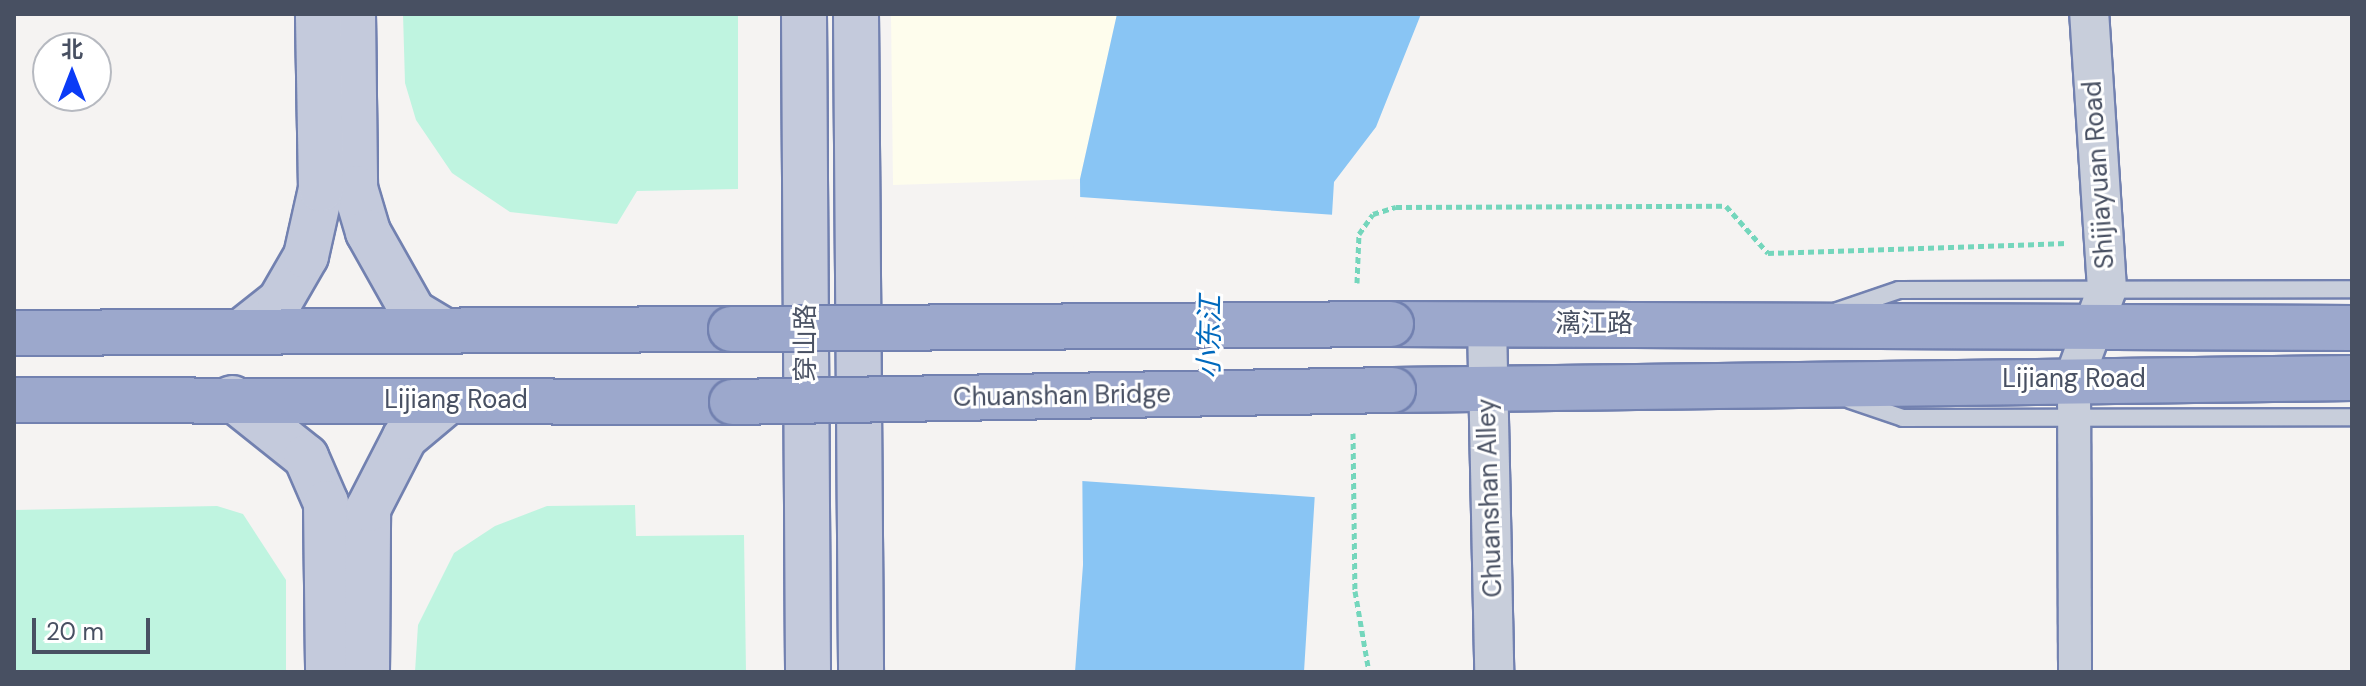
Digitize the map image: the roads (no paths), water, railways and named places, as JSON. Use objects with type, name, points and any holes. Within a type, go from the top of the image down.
[{"type":"highway","name":"Lijiang Road","points":[[1798,324],[2100,309],[2352,328]]},
{"type":"highway","name":"漓江路","points":[[445,331],[1798,324]]},
{"type":"highway","points":[[14,333],[445,331]]},
{"type":"highway","name":"Lijiang Road","points":[[1487,390],[1796,381],[2073,398],[2352,378]]},
{"type":"highway","name":"Chuanshan Bridge","points":[[732,402],[1487,390]]},
{"type":"highway","name":"Lijiang Road","points":[[14,400],[180,396],[732,402]]},
{"type":"main road","points":[[241,332],[280,301],[306,256],[321,189],[318,14]]},
{"type":"main road","points":[[353,14],[355,188],[368,232],[413,312],[445,331]]},
{"type":"main road","name":"穿山路","points":[[804,14],[808,672]]},
{"type":"main road","name":"穿山路","points":[[856,14],[861,672]]},
{"type":"main road","points":[[232,398],[306,457],[326,503],[328,672]]},
{"type":"main road","points":[[367,672],[368,509],[405,437],[448,401]]},
{"type":"street","name":"Shijiayuan Road","points":[[2073,398],[2100,309],[2089,14]]},
{"type":"street","name":"Chuanshan Alley","points":[[1487,324],[1494,672]]},
{"type":"street","points":[[2073,398],[2075,672]]},
{"type":"lane","points":[[2100,309],[2352,289]]},
{"type":"lane","points":[[2073,398],[2352,417]]},
{"type":"water","name":"小东江","points":[[1117,14],[1421,14],[1376,127],[1334,182],[1304,672],[1075,672],[1083,565],[1080,179]]}]
